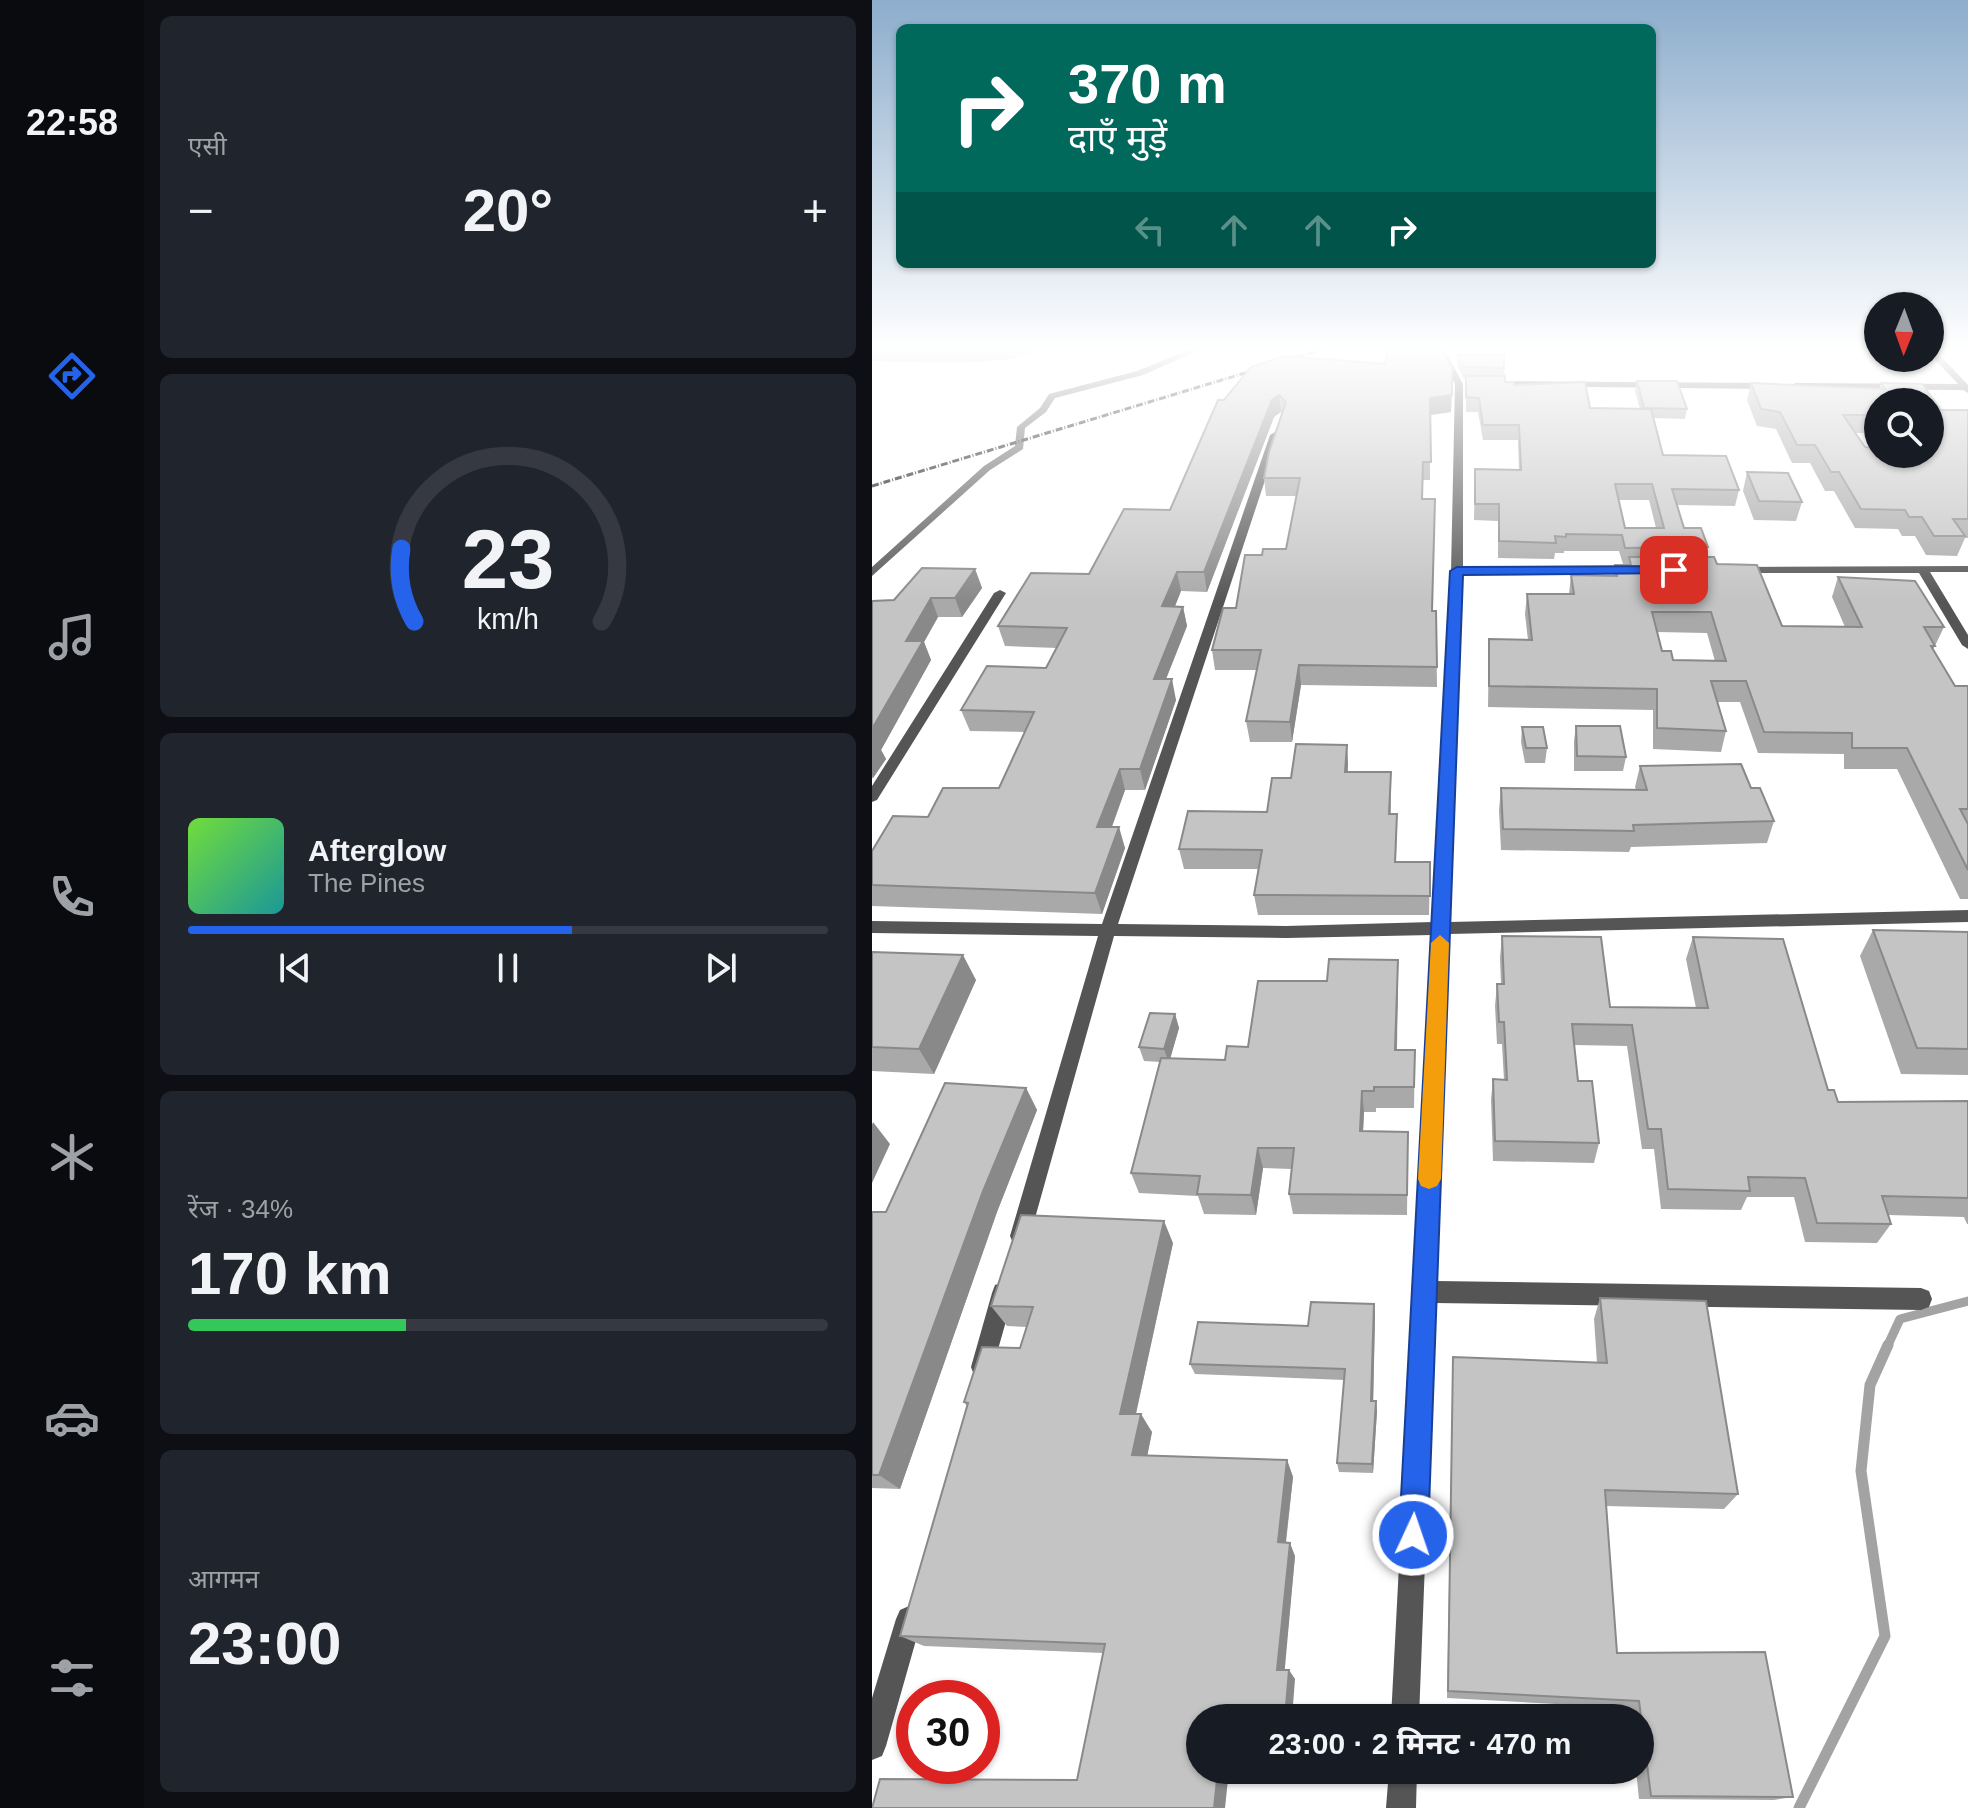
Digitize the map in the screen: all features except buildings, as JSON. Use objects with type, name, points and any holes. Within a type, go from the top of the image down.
[{"type":"street","points":[[872,573],[987,468],[1020,447],[1021,433]]},
{"type":"street","points":[[1016,1247],[1108,930],[1276,433]]},
{"type":"street","points":[[1406,1704],[1457,571],[1458,433]]},
{"type":"street","points":[[1922,569],[1968,645]]},
{"type":"street","points":[[1720,570],[1968,569]]},
{"type":"street","points":[[1457,571],[1643,570]]},
{"type":"street","points":[[872,797],[1000,593]]},
{"type":"street","points":[[872,927],[1286,932],[1968,916]]},
{"type":"street","points":[[977,1383],[1008,1277]]},
{"type":"street","points":[[1424,1292],[1921,1299]]},
{"type":"street","points":[[872,1746],[916,1595]]},
{"type":"street","points":[[1401,1808],[1402,1784]]},
{"type":"waterway","points":[[1887,1347],[1900,1319],[1968,1301]]},
{"type":"waterway","points":[[1799,1808],[1885,1636],[1861,1471],[1870,1385],[1888,1345]]},
{"type":"railway","points":[[872,486],[1046,433]]},
{"type":"slow traffic","points":[[1429,1179],[1440,943]]},
{"type":"route","points":[[1413,1535],[1457,571],[1674,570]]}]
